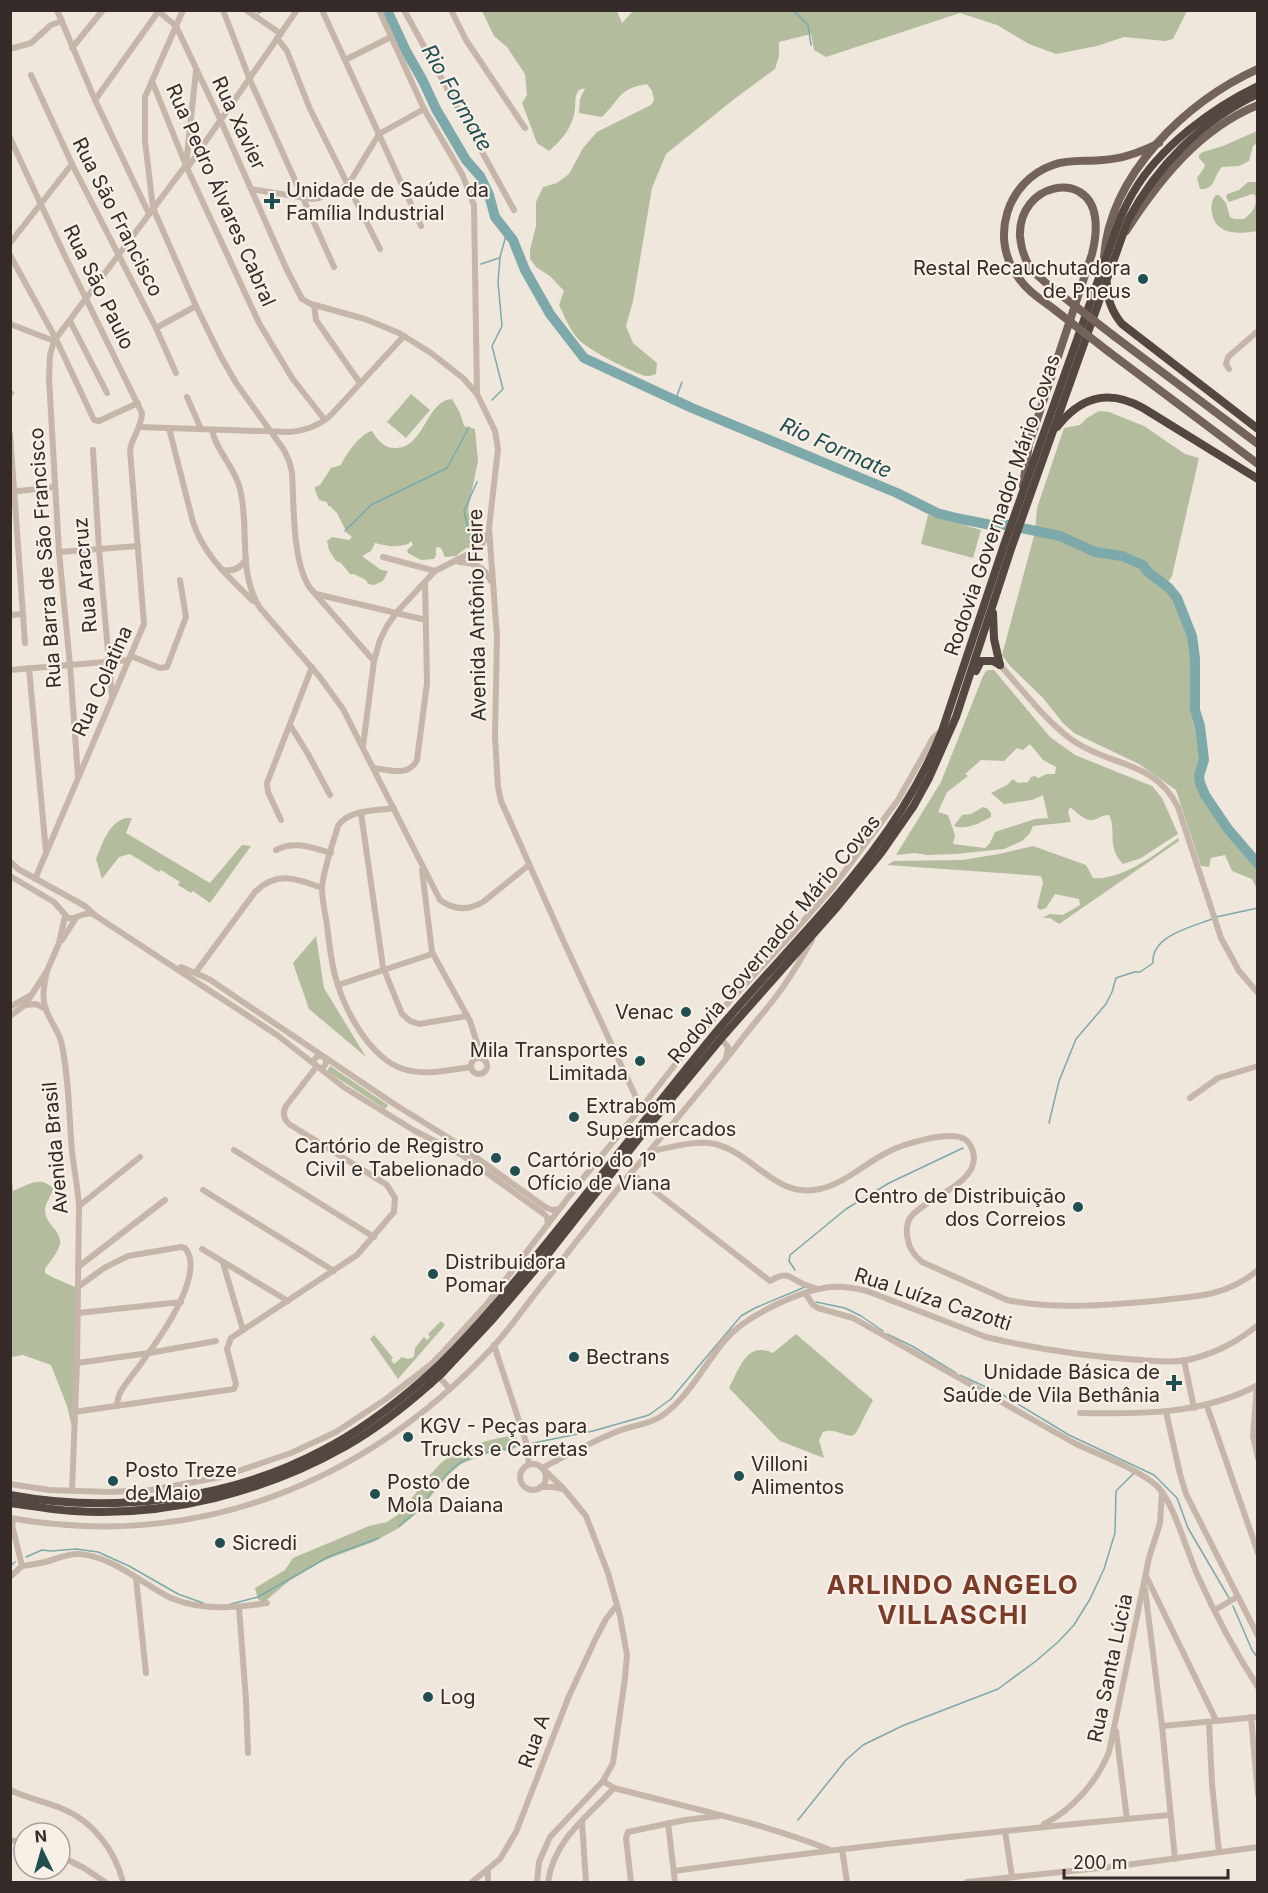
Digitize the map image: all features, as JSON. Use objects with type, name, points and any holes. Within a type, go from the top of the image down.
[{"type":"highway","name":"Rodovia Governador Mário Covas","points":[[1022,508],[1022,494],[1054,409],[1104,260],[1134,190],[1152,167],[1191,128],[1217,109],[1257,86]]},
{"type":"highway","name":"Rodovia Governador Mário Covas","points":[[10,1503],[74,1511],[111,1511],[189,1503],[253,1488],[298,1470],[345,1447],[402,1408],[428,1381],[435,1369],[481,1323],[707,1043],[787,953],[881,840],[900,813],[934,752],[1007,547],[1050,440],[1117,245],[1128,220],[1142,194],[1196,133],[1218,116],[1257,94]]},
{"type":"highway","points":[[1109,272],[1108,297],[1114,314],[1122,324],[1257,429]]},
{"type":"highway","points":[[1050,440],[1062,420],[1079,405],[1099,397],[1119,398],[1143,408],[1256,478]]},
{"type":"highway","name":"Rodovia Governador Mário Covas","points":[[435,1369],[492,1320],[544,1259],[724,1035],[819,928],[881,853],[913,807],[956,717],[994,600],[1007,547]]},
{"type":"highway","points":[[994,600],[993,637],[1000,665]]},
{"type":"highway","points":[[940,754],[961,714],[981,661],[993,661],[1000,665]]},
{"type":"highway","name":"Rodovia Governador Mário Covas","points":[[10,1495],[43,1501],[110,1503],[186,1496],[229,1486],[286,1467],[320,1452],[380,1415],[428,1381]]},
{"type":"main road","points":[[1104,260],[1105,246],[1115,213],[1127,187],[1159,142],[1203,101],[1257,69]]},
{"type":"main road","points":[[1117,245],[1146,200],[1198,143],[1232,118],[1257,105]]},
{"type":"main road","points":[[1159,142],[1121,158],[1070,161],[1047,167],[1027,180],[1012,199],[1006,214],[1004,244],[1008,258],[1023,284],[1257,464]]},
{"type":"main road","points":[[1022,494],[1027,452],[1089,263],[1095,235],[1095,216],[1089,202],[1073,190],[1058,187],[1044,191],[1030,202],[1022,218],[1020,237],[1030,267],[1061,295],[1114,336],[1257,444]]},
{"type":"street","points":[[57,10],[94,100],[151,211],[220,355],[236,383],[284,450],[290,466],[299,564],[306,582],[374,661]]},
{"type":"street","points":[[72,48],[103,10]]},
{"type":"street","points":[[151,211],[145,141],[145,97],[183,10]]},
{"type":"street","points":[[223,10],[250,80],[334,267]]},
{"type":"street","points":[[246,10],[279,36],[310,109],[380,249]]},
{"type":"street","points":[[55,340],[118,254],[187,167],[297,10]]},
{"type":"street","points":[[322,10],[421,226]]},
{"type":"street","name":"Avenida Antônio Freire","points":[[379,10],[424,109],[462,174],[474,205],[477,394],[495,431],[498,449],[489,528],[497,636],[495,736],[498,787],[505,813],[641,1108]]},
{"type":"street","points":[[404,10],[514,210]]},
{"type":"street","points":[[452,10],[466,40],[525,128]]},
{"type":"street","points":[[94,100],[158,11]]},
{"type":"street","name":"Rua Xavier","points":[[158,11],[176,26],[302,299],[314,305],[365,319],[404,336],[431,353],[463,378],[477,394]]},
{"type":"street","points":[[10,49],[31,44],[51,25],[62,21]]},
{"type":"street","points":[[345,60],[392,37]]},
{"type":"street","name":"Rua Xavier","points":[[187,167],[196,71]]},
{"type":"street","name":"Rua São Francisco","points":[[31,75],[72,164],[156,328],[176,373]]},
{"type":"street","name":"Rua Pedro Álvares Cabral","points":[[152,81],[187,167],[259,323],[292,378],[325,420]]},
{"type":"street","points":[[193,98],[200,93],[208,94]]},
{"type":"street","points":[[251,189],[304,199],[319,198],[348,185],[380,134],[424,109]]},
{"type":"street","name":"Rua São Paulo","points":[[10,138],[40,205],[142,413],[142,419],[131,441],[130,450]]},
{"type":"street","points":[[10,243],[72,164]]},
{"type":"street","points":[[10,255],[96,422],[138,403]]},
{"type":"street","points":[[314,305],[316,320],[360,383]]},
{"type":"street","points":[[156,328],[196,306]]},
{"type":"street","points":[[70,321],[107,393]]},
{"type":"street","points":[[10,324],[55,340]]},
{"type":"street","points":[[1229,369],[1226,363],[1228,357],[1257,331]]},
{"type":"street","points":[[139,427],[302,431],[325,420],[404,336]]},
{"type":"street","name":"Rua Barra de São Francisco","points":[[55,340],[50,355],[49,371],[55,487],[78,776]]},
{"type":"street","points":[[187,397],[201,429]]},
{"type":"street","points":[[170,428],[196,530],[207,552],[260,608],[336,698],[350,721],[440,900],[454,908],[474,907],[529,865]]},
{"type":"street","points":[[212,430],[239,486],[249,583],[253,597],[260,608]]},
{"type":"street","points":[[10,434],[25,643]]},
{"type":"street","name":"Rua Aracruz","points":[[93,450],[112,698]]},
{"type":"street","name":"Rua Colatina","points":[[35,879],[145,622],[130,450]]},
{"type":"street","points":[[13,491],[55,487]]},
{"type":"street","points":[[363,747],[374,661],[383,633],[396,613],[435,571],[480,548],[489,528]]},
{"type":"street","points":[[59,552],[138,546]]},
{"type":"street","points":[[383,557],[435,571]]},
{"type":"street","points":[[222,570],[230,571],[237,568],[246,559]]},
{"type":"street","points":[[455,562],[480,566],[493,583]]},
{"type":"street","points":[[10,670],[130,658],[160,668],[167,667],[186,617],[180,580]]},
{"type":"street","points":[[374,768],[405,771],[417,760],[427,690],[425,582]]},
{"type":"street","points":[[315,594],[426,620]]},
{"type":"street","points":[[335,617],[337,608],[345,601]]},
{"type":"street","points":[[10,615],[23,614]]},
{"type":"street","points":[[1000,665],[1057,728],[1075,742],[1154,777],[1167,789],[1178,807],[1221,938],[1239,971],[1257,993]]},
{"type":"street","points":[[281,820],[267,786],[312,667]]},
{"type":"street","points":[[29,668],[46,852]]},
{"type":"street","points":[[350,721],[359,723],[367,717]]},
{"type":"street","points":[[290,725],[330,795]]},
{"type":"street","points":[[10,1484],[72,1491],[110,1492],[152,1490],[221,1477],[291,1453],[336,1432],[435,1369],[443,1353],[486,1305],[559,1209],[700,1033],[833,888],[894,806],[933,738],[942,731]]},
{"type":"street","points":[[394,808],[352,814],[340,822],[322,888],[332,965],[348,1010],[370,1045],[380,1056],[391,1064],[426,1073],[471,1067]]},
{"type":"street","points":[[361,813],[384,970],[402,1014],[410,1021],[422,1024],[467,1016]]},
{"type":"street","points":[[276,850],[297,844],[331,854]]},
{"type":"street","points":[[10,861],[18,869],[87,907],[93,914],[282,1038],[362,1099],[478,1166],[546,1215],[548,1224]]},
{"type":"street","points":[[421,863],[432,954],[467,1016],[478,1046],[478,1058],[471,1067]]},
{"type":"street","points":[[18,869],[11,877],[50,899],[72,919],[85,912],[93,914]]},
{"type":"street","points":[[196,972],[255,892],[266,883],[280,878],[291,878],[322,888]]},
{"type":"street","points":[[426,910],[432,903],[440,900]]},
{"type":"street","points":[[59,943],[64,914],[63,905],[66,902],[75,901]]},
{"type":"street","points":[[10,1016],[25,1005],[47,971],[59,943],[81,908],[75,901]]},
{"type":"street","points":[[22,1566],[12,1518],[76,1527],[113,1527],[192,1518],[231,1510],[305,1485],[346,1464],[398,1431],[450,1389],[494,1345],[787,981],[819,928]]},
{"type":"street","points":[[338,985],[432,954]]},
{"type":"street","points":[[161,957],[209,979],[323,1057],[486,1163],[545,1207],[552,1210],[559,1209]]},
{"type":"street","name":"Avenida Brasil","points":[[47,971],[44,987],[46,1009],[60,1041],[67,1085],[73,1162],[78,1184],[78,1313],[72,1491]]},
{"type":"street","points":[[10,1007],[32,994]]},
{"type":"street","points":[[25,1005],[36,1004],[46,1009]]},
{"type":"street","points":[[700,1033],[714,1033]]},
{"type":"street","points":[[722,1040],[728,1047],[726,1059]]},
{"type":"street","points":[[316,1066],[314,1061],[316,1058],[323,1057]]},
{"type":"street","points":[[471,1067],[476,1074],[486,1071],[488,1065],[486,1061],[478,1058]]},
{"type":"street","points":[[74,1412],[232,1389],[236,1384],[227,1346],[231,1338],[357,1255],[394,1212],[396,1201],[387,1185],[289,1124],[284,1118],[286,1106],[316,1066]]},
{"type":"street","points":[[1190,1098],[1218,1078],[1257,1066]]},
{"type":"street","points":[[651,1151],[696,1143],[712,1144],[735,1152],[782,1186],[799,1191],[810,1191],[837,1183],[897,1147],[941,1137],[961,1137],[973,1150],[972,1166],[955,1186],[910,1217],[906,1230],[908,1244],[922,1262],[1018,1302],[1082,1305],[1136,1303],[1202,1295],[1232,1286],[1257,1270]]},
{"type":"street","points":[[234,1150],[374,1236]]},
{"type":"street","points":[[79,1206],[140,1158]]},
{"type":"street","points":[[478,1166],[486,1163]]},
{"type":"street","points":[[631,1173],[770,1281],[782,1275],[792,1275],[801,1283],[818,1289]]},
{"type":"street","points":[[203,1190],[334,1271]]},
{"type":"street","points":[[78,1267],[165,1200]]},
{"type":"street","points":[[78,1287],[118,1259],[128,1256],[185,1248],[189,1254],[190,1269],[181,1302],[121,1392],[117,1406]]},
{"type":"street","points":[[202,1249],[288,1301]]},
{"type":"street","points":[[223,1262],[243,1330]]},
{"type":"street","name":"Rua Luíza Cazotti","points":[[542,1468],[617,1432],[661,1416],[673,1407],[730,1335],[759,1314],[818,1289],[841,1287],[867,1291],[986,1337],[1005,1342],[1120,1359],[1184,1360],[1230,1345],[1257,1325]]},
{"type":"street","points":[[805,1293],[813,1305],[853,1318],[1076,1444],[1145,1478],[1162,1492],[1215,1610],[1257,1687]]},
{"type":"street","points":[[78,1313],[181,1302]]},
{"type":"street","points":[[77,1362],[149,1353],[216,1341]]},
{"type":"street","points":[[494,1345],[526,1442],[529,1464]]},
{"type":"street","points":[[1184,1360],[1194,1408]]},
{"type":"street","points":[[435,1369],[450,1389]]},
{"type":"street","points":[[1080,1413],[1122,1414],[1194,1408],[1232,1398],[1257,1386]]},
{"type":"street","points":[[1257,1386],[1253,1436],[1257,1458]]},
{"type":"street","points":[[1207,1406],[1257,1553]]},
{"type":"street","points":[[1167,1412],[1186,1494],[1257,1636]]},
{"type":"street","points":[[537,1882],[539,1862],[550,1837],[603,1781],[615,1757],[627,1666],[626,1644],[617,1605],[601,1551],[586,1516],[566,1491],[542,1468],[536,1464],[529,1464],[521,1471],[521,1481],[528,1488],[554,1487],[566,1491]]},
{"type":"street","points":[[538,1488],[543,1484],[545,1477],[542,1468]]},
{"type":"street","name":"Rua Santa Lúcia","points":[[1038,1826],[1067,1809],[1098,1775],[1109,1752],[1149,1558],[1160,1523],[1162,1492]]},
{"type":"street","points":[[1160,1523],[1165,1518],[1175,1518]]},
{"type":"street","points":[[10,1577],[22,1566],[67,1555],[81,1554],[107,1562],[182,1602],[206,1607],[267,1604]]},
{"type":"street","points":[[1146,1576],[1213,1721],[1212,1784],[1219,1852]]},
{"type":"street","points":[[136,1578],[146,1673]]},
{"type":"street","points":[[1144,1586],[1162,1726],[1175,1859]]},
{"type":"street","points":[[1215,1610],[1237,1597]]},
{"type":"street","name":"Rua A","points":[[473,1882],[500,1859],[516,1832],[568,1696],[606,1619],[617,1605]]},
{"type":"street","points":[[239,1607],[248,1753]]},
{"type":"street","points":[[1138,1610],[1161,1609]]},
{"type":"street","points":[[1162,1726],[1254,1717],[1257,1794]]},
{"type":"street","points":[[1115,1724],[1127,1819]]},
{"type":"street","points":[[603,1781],[614,1788],[726,1816],[792,1835],[831,1850]]},
{"type":"street","points":[[548,1882],[556,1852],[563,1841],[614,1788]]},
{"type":"street","points":[[10,1790],[64,1810],[79,1819],[110,1848],[123,1882]]},
{"type":"street","points":[[684,1820],[686,1807]]},
{"type":"street","points":[[674,1871],[1038,1826],[1170,1815]]},
{"type":"street","points":[[631,1882],[628,1832],[684,1820],[726,1816]]},
{"type":"street","points":[[582,1822],[586,1882]]},
{"type":"street","points":[[668,1823],[675,1882]]},
{"type":"street","points":[[1005,1831],[1012,1877]]},
{"type":"street","points":[[967,1882],[1175,1859],[1257,1847]]},
{"type":"street","points":[[842,1849],[847,1882]]},
{"type":"street","points":[[72,1862],[105,1882]]},
{"type":"street","points":[[488,1870],[488,1882]]},
{"type":"green space","points":[[482,11],[617,11],[622,23],[633,11],[1187,11],[1173,39],[1165,41],[1124,37],[1097,46],[1056,54],[1029,44],[997,25],[960,13],[826,57],[814,50],[811,34],[779,42],[779,56],[775,69],[666,154],[652,188],[633,301],[626,326],[633,343],[657,363],[656,374],[644,376],[610,360],[576,337],[559,305],[564,291],[551,277],[536,267],[530,259],[530,250],[536,226],[536,202],[543,187],[557,183],[569,174],[583,148],[597,132],[651,105],[654,100],[652,91],[647,84],[630,89],[620,96],[602,117],[579,113],[580,99],[585,88],[579,90],[574,116],[569,127],[549,151],[537,143],[522,103],[527,95],[525,74],[507,47],[494,36]]},
{"type":"green space","points":[[1257,131],[1257,143],[1253,146],[1249,161],[1239,166],[1222,167],[1212,185],[1200,189],[1197,178],[1205,165],[1199,155]]},
{"type":"green space","points":[[1248,182],[1257,182],[1257,231],[1236,233],[1224,230],[1214,220],[1213,199],[1219,195],[1226,203],[1230,217],[1244,219],[1254,209],[1255,195],[1229,202],[1226,197],[1227,194],[1239,190]]},
{"type":"green space","points":[[411,394],[430,410],[406,438],[387,422]]},
{"type":"green space","points":[[452,399],[464,426],[475,429],[478,461],[468,509],[475,547],[466,548],[456,556],[445,557],[441,548],[437,547],[434,559],[421,560],[408,553],[407,550],[413,545],[411,541],[408,544],[395,546],[375,543],[371,551],[362,556],[381,570],[388,571],[383,581],[374,585],[368,584],[366,580],[350,574],[341,563],[336,561],[329,550],[327,541],[332,537],[349,540],[352,537],[347,533],[337,513],[328,506],[327,502],[319,500],[315,487],[320,485],[331,468],[341,465],[363,436],[372,431],[385,446],[397,448],[406,445],[414,440],[436,407]]},
{"type":"green space","points":[[1099,411],[1109,412],[1144,426],[1185,454],[1199,458],[1172,576],[1166,585],[1177,598],[1192,636],[1195,659],[1195,710],[1200,726],[1204,760],[1199,776],[1200,783],[1205,795],[1228,829],[1257,864],[1257,889],[1252,879],[1232,871],[1225,855],[1211,858],[1209,867],[1201,866],[1176,790],[1139,764],[1074,733],[1002,655],[1035,532],[1037,508],[1064,428],[1080,425]]},
{"type":"green space","points":[[928,515],[981,530],[973,558],[921,544]]},
{"type":"green space","points":[[994,670],[1050,737],[1075,755],[1152,786],[1162,798],[1178,834],[1141,858],[1123,864],[1113,844],[1109,815],[1090,820],[1070,807],[1068,812],[1071,822],[1033,826],[1022,841],[1004,849],[956,854],[896,855],[941,782],[986,671]],"holes":[[[1030,744],[1043,760],[1056,767],[1055,774],[1047,774],[1038,778],[1031,777],[1028,782],[1018,783],[1013,779],[1007,785],[991,793],[1004,804],[1032,800],[1043,795],[1048,818],[1035,819],[995,832],[985,848],[953,844],[955,835],[948,815],[938,812],[947,792],[968,776],[965,774],[981,760],[1004,761],[1017,748],[1023,750]]]},
{"type":"green space","points":[[983,807],[988,809],[991,817],[978,824],[954,826],[962,815],[971,814]]},
{"type":"green space","points":[[126,818],[132,818],[126,833],[210,883],[242,845],[251,846],[210,903],[193,891],[191,893],[178,885],[180,882],[161,870],[159,872],[130,854],[119,857],[102,879],[96,859],[110,829]]},
{"type":"green space","points":[[1178,838],[1179,841],[1059,924],[1050,918],[1042,918],[1050,914],[1063,915],[1080,905],[1079,899],[1055,894],[1046,908],[1040,910],[1037,907],[1043,883],[1041,876],[887,865],[894,861],[962,860],[1033,846],[1086,865],[1093,878],[1104,878],[1138,865]]},
{"type":"green space","points":[[316,936],[324,988],[366,1057],[309,1009],[293,963]]},
{"type":"green space","points":[[330,1066],[388,1105],[385,1109],[327,1071]]},
{"type":"green space","points":[[11,1173],[13,1191],[38,1182],[48,1184],[53,1188],[45,1210],[48,1220],[60,1239],[60,1244],[45,1269],[45,1273],[75,1287],[72,1427],[67,1406],[51,1365],[23,1355],[11,1357]]},
{"type":"green space","points":[[441,1321],[445,1325],[398,1379],[370,1339],[374,1335],[393,1358],[391,1360],[394,1364],[402,1357],[408,1359],[414,1357],[415,1348],[424,1337],[427,1340],[430,1337],[428,1334]]},
{"type":"green space","points":[[796,1334],[873,1400],[856,1433],[852,1436],[834,1431],[823,1432],[819,1440],[824,1458],[780,1441],[729,1388],[745,1358],[756,1351],[764,1350],[773,1353]]},
{"type":"green space","points":[[516,1435],[515,1447],[510,1452],[501,1450],[461,1464],[447,1476],[418,1512],[399,1528],[373,1542],[322,1561],[289,1581],[263,1603],[258,1599],[255,1588],[285,1570],[293,1558],[369,1526],[387,1522],[399,1514],[423,1484],[422,1481],[450,1456],[477,1444]]},
{"type":"waterway","points":[[258,13],[265,10]]},
{"type":"waterway","name":"Rio Formate","points":[[387,10],[436,109],[466,160],[480,176],[489,195],[495,217],[513,240],[525,270],[550,314],[584,358],[692,408],[897,493],[937,513],[991,525],[1007,525],[1060,536],[1095,552],[1122,556],[1143,565],[1148,572],[1169,588],[1177,598],[1192,636],[1195,659],[1195,710],[1200,726],[1204,760],[1199,776],[1200,783],[1205,795],[1228,829],[1258,864]]},
{"type":"waterway","points":[[793,10],[808,25],[811,45]]},
{"type":"waterway","points":[[492,400],[503,389],[492,346],[502,326],[498,282],[500,257],[507,232]]},
{"type":"waterway","points":[[481,264],[499,258]]},
{"type":"waterway","points":[[675,401],[682,382]]},
{"type":"waterway","points":[[345,531],[371,505],[447,468],[469,427]]},
{"type":"waterway","points":[[472,546],[464,511],[477,482]]},
{"type":"waterway","points":[[1216,917],[1258,908]]},
{"type":"waterway","points":[[1049,1123],[1059,1081],[1076,1039],[1106,1004],[1116,978],[1140,972],[1153,963],[1154,954],[1165,939],[1212,919]]},
{"type":"waterway","points":[[795,1270],[789,1261],[790,1255],[846,1209],[889,1183],[963,1148]]},
{"type":"waterway","points":[[533,1443],[593,1431],[649,1415],[671,1399],[741,1316],[805,1287]]},
{"type":"waterway","points":[[816,1302],[845,1308],[883,1331]]},
{"type":"waterway","points":[[887,1334],[912,1346],[956,1373]]},
{"type":"waterway","points":[[960,1375],[1003,1395],[1069,1435],[1154,1475],[1177,1498],[1188,1528],[1229,1598]]},
{"type":"waterway","points":[[399,1526],[418,1510],[457,1465],[487,1452],[519,1446]]},
{"type":"waterway","points":[[798,1820],[846,1760],[863,1745],[902,1726],[998,1689],[1058,1642],[1074,1625],[1090,1599],[1104,1569],[1115,1533],[1116,1491],[1134,1473]]},
{"type":"waterway","points":[[231,1604],[258,1597],[330,1556],[379,1538]]},
{"type":"waterway","points":[[26,1557],[42,1550],[76,1549],[98,1552],[129,1566],[178,1594],[203,1603]]},
{"type":"waterway","points":[[10,1566],[15,1562]]},
{"type":"waterway","points":[[1233,1606],[1252,1650],[1258,1658]]},
{"type":"place","name":"Unidade de Saúde da Família Industrial","points":[[272,201]]},
{"type":"place","name":"Restal Recauchutadora de Pneus","points":[[1143,279]]},
{"type":"place","name":"Venac","points":[[686,1012]]},
{"type":"place","name":"Mila Transportes Limitada","points":[[640,1061]]},
{"type":"place","name":"Extrabom Supermercados","points":[[574,1117]]},
{"type":"place","name":"Cartório de Registro Civil e Tabelionado","points":[[496,1158]]},
{"type":"place","name":"Cartório do 1º Ofício de Viana","points":[[515,1171]]},
{"type":"place","name":"Centro de Distribuição dos Correios","points":[[1078,1207]]},
{"type":"place","name":"Distribuidora Pomar","points":[[433,1274]]},
{"type":"place","name":"Bectrans","points":[[574,1357]]},
{"type":"place","name":"Unidade Básica de Saúde de Vila Bethânia","points":[[1174,1383]]},
{"type":"place","name":"KGV - Peças para Trucks e Carretas","points":[[408,1437]]},
{"type":"place","name":"Villoni Alimentos","points":[[739,1476]]},
{"type":"place","name":"Posto Treze de Maio","points":[[113,1481]]},
{"type":"place","name":"Posto de Mola Daiana","points":[[375,1494]]},
{"type":"place","name":"Sicredi","points":[[220,1543]]},
{"type":"place","name":"Log","points":[[428,1697]]},
{"type":"district","name":"ARLINDO ANGELO VILLASCHI","points":[[953,1600]]}]
